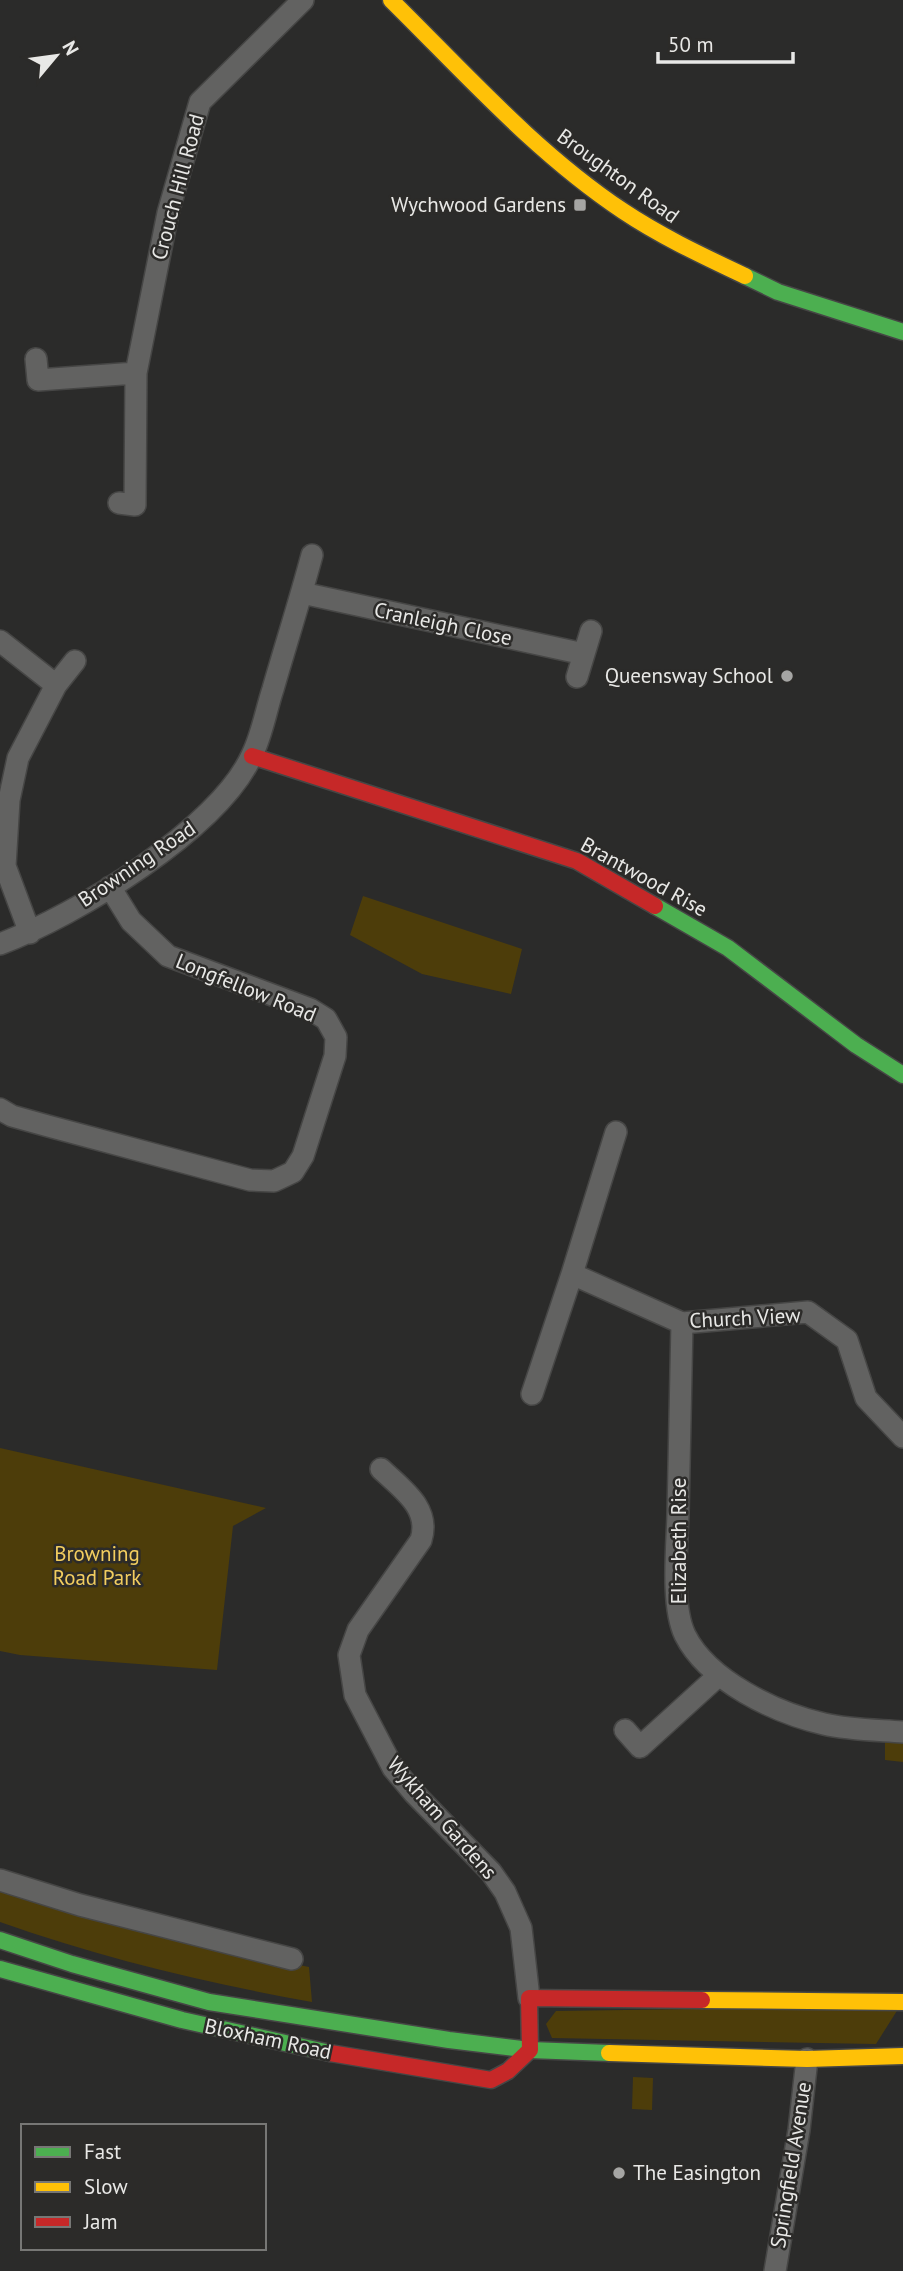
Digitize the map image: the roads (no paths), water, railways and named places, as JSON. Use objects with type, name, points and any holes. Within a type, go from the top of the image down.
[{"type":"street","name":"Crouch Hill Road","points":[[119,503],[135,505],[136,373],[168,213],[200,102],[303,0]]},
{"type":"street","name":"Broughton Road","points":[[391,0],[524,131],[567,169],[621,210],[665,238],[778,292],[903,332]]},
{"type":"street","points":[[36,359],[38,380],[136,373]]},
{"type":"street","name":"Browning Road","points":[[0,944],[30,933],[110,887],[194,828],[226,794],[252,756],[312,555]]},
{"type":"street","name":"Cranleigh Close","points":[[302,593],[584,654]]},
{"type":"street","points":[[577,677],[591,631]]},
{"type":"street","points":[[0,641],[56,685]]},
{"type":"street","points":[[30,933],[5,866],[5,798],[19,758],[56,685],[75,661]]},
{"type":"street","name":"Brantwood Rise","points":[[252,756],[577,861],[728,948],[856,1045],[903,1075]]},
{"type":"street","name":"Longfellow Road","points":[[0,1109],[12,1116],[36,1123],[250,1180],[274,1181],[293,1172],[303,1156],[335,1056],[335,1037],[326,1019],[310,1009],[168,956],[131,921],[110,887]]},
{"type":"street","points":[[532,1394],[616,1132]]},
{"type":"street","name":"Church View","points":[[572,1274],[682,1323],[808,1312],[846,1339],[866,1398],[903,1437]]},
{"type":"street","name":"Elizabeth Rise","points":[[682,1323],[677,1564],[678,1617],[685,1635],[718,1676],[755,1697],[822,1724],[903,1732]]},
{"type":"street","name":"Wykham Gardens","points":[[381,1469],[419,1507],[423,1532],[421,1540],[358,1630],[349,1655],[355,1695],[393,1768],[491,1872],[505,1892],[521,1928],[529,1998]]},
{"type":"street","points":[[625,1730],[639,1748],[718,1676]]},
{"type":"street","points":[[0,1880],[80,1905],[292,1959]]},
{"type":"street","name":"Bloxham Road","points":[[0,1940],[72,1964],[209,2002],[449,2040],[530,2049],[807,2059],[903,2056]]},
{"type":"street","name":"Bloxham Road","points":[[0,1969],[179,2021],[447,2074],[491,2080],[502,2077],[530,2049]]},
{"type":"street","points":[[530,2049],[529,1998],[903,2002]]},
{"type":"street","name":"Springfield Avenue","points":[[775,2271],[799,2130],[807,2059]]},
{"type":"place","name":"Wychwood Gardens","points":[[580,205]]},
{"type":"place","name":"Queensway School","points":[[787,676]]},
{"type":"place","name":"The Easington","points":[[619,2173]]},
{"type":"park label","name":"Browning Road Park","points":[[97,1566]]}]
